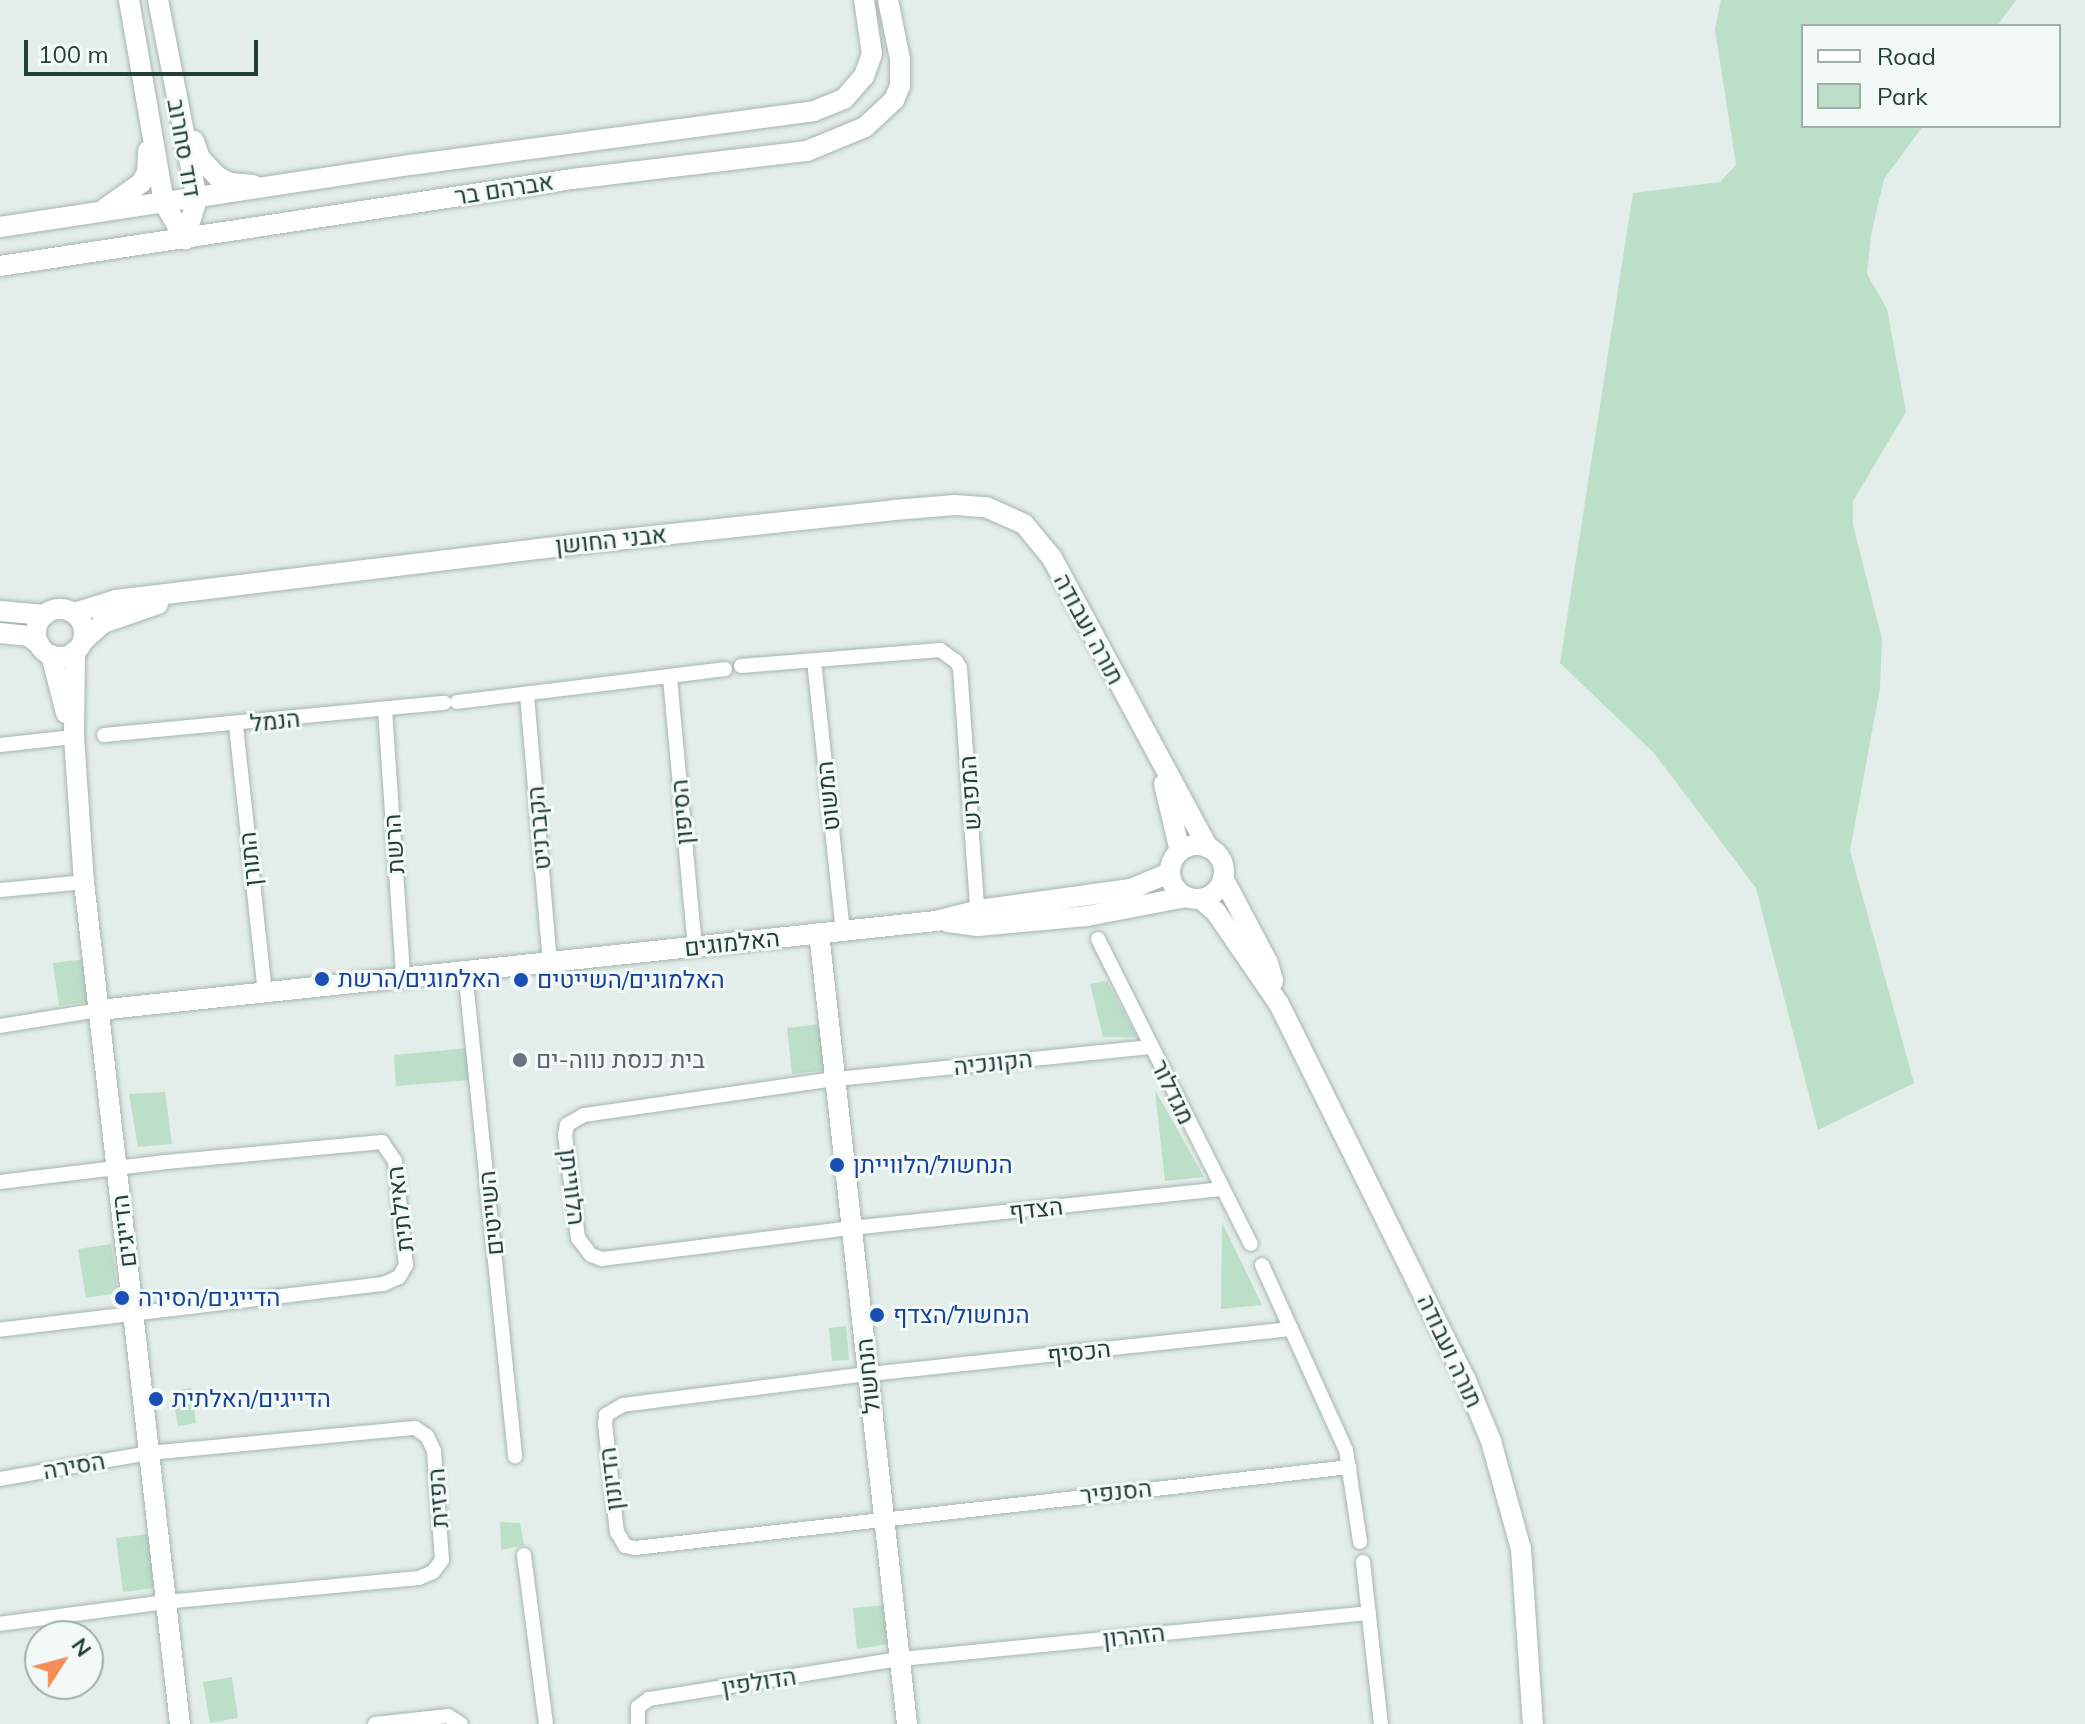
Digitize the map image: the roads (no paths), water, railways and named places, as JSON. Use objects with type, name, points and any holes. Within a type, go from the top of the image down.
[{"type":"street","name":"דוד סחרוב","points":[[129,0],[164,203],[185,239]]},
{"type":"street","name":"דוד סחרוב","points":[[158,0],[197,199],[185,239]]},
{"type":"street","name":"אברהם בר","points":[[0,227],[824,108],[844,99],[864,76],[872,54],[864,0]]},
{"type":"street","name":"אברהם בר","points":[[0,266],[572,179],[807,151],[865,127],[894,100],[900,86],[900,59],[888,0]]},
{"type":"street","points":[[170,69],[200,158],[208,169],[230,183],[277,187]]},
{"type":"street","points":[[86,214],[111,206],[141,183],[149,161],[147,107]]},
{"type":"street","name":"אבני החושן","points":[[74,613],[116,600],[216,587],[894,510],[955,505],[986,507],[1005,515]]},
{"type":"street","name":"תורה ועבודה","points":[[1005,515],[1024,524],[1052,558],[1208,848]]},
{"type":"street","name":"אבני החושן","points":[[79,646],[103,623],[216,587]]},
{"type":"street","points":[[0,611],[45,615],[59,609],[74,613],[83,626],[79,646],[64,656],[45,649],[28,636],[0,633]]},
{"type":"street","points":[[45,615],[37,628],[45,649]]},
{"type":"street","name":"הדייגים","points":[[79,646],[74,737],[84,882],[180,1724]]},
{"type":"street","name":"הדייגים","points":[[45,649],[74,737]]},
{"type":"street","name":"המפרש","points":[[814,661],[940,650],[956,661],[960,668],[978,918]]},
{"type":"street","points":[[741,666],[814,661]]},
{"type":"street","name":"המשוט","points":[[814,661],[843,931]]},
{"type":"street","name":"הנמל","points":[[104,735],[236,726],[527,695],[725,669]]},
{"type":"street","name":"הסיפון","points":[[670,678],[695,947]]},
{"type":"street","name":"הקברניט","points":[[527,695],[550,962]]},
{"type":"street","name":"הרשת","points":[[385,710],[403,977]]},
{"type":"street","name":"התורן","points":[[236,726],[265,992]]},
{"type":"street","points":[[0,745],[74,737]]},
{"type":"street","name":"תורה ועבודה","points":[[1158,757],[1180,851]]},
{"type":"street","points":[[1193,845],[1208,848],[1221,860],[1223,878],[1215,892],[1193,898],[1174,887],[1169,873],[1180,851],[1193,845]]},
{"type":"street","name":"האלמוגים","points":[[978,918],[1131,889],[1169,873]]},
{"type":"street","name":"תורה ועבודה","points":[[1223,878],[1268,963],[1279,1004]]},
{"type":"street","points":[[0,890],[84,882]]},
{"type":"street","name":"תורה ועבודה","points":[[1193,898],[1216,912],[1279,1004],[1465,1378],[1491,1441],[1521,1549],[1533,1724]]},
{"type":"street","name":"האלמוגים","points":[[99,1010],[936,921],[1087,916],[1193,898]]},
{"type":"street","name":"הנחשול","points":[[819,933],[907,1724]]},
{"type":"street","name":"מגדלור","points":[[1098,939],[1251,1244]]},
{"type":"street","name":"השייטים","points":[[465,971],[515,1456]]},
{"type":"street","points":[[0,1026],[99,1010]]},
{"type":"street","name":"הקונכיה","points":[[834,1079],[1151,1047]]},
{"type":"street","name":"הלווייתן","points":[[834,1079],[584,1115],[567,1125],[565,1135],[578,1238],[591,1255],[602,1259],[851,1228]]},
{"type":"street","name":"האילתית","points":[[116,1167],[372,1140],[388,1146],[395,1161],[406,1265],[399,1277],[383,1284],[133,1313]]},
{"type":"street","points":[[0,1182],[116,1167]]},
{"type":"street","name":"הצדף","points":[[851,1228],[1221,1189]]},
{"type":"street","points":[[1262,1265],[1346,1450],[1360,1542]]},
{"type":"street","points":[[0,1330],[133,1313]]},
{"type":"street","name":"הכסיף","points":[[867,1374],[1291,1329]]},
{"type":"street","name":"הדיונון","points":[[867,1374],[623,1405],[606,1415],[617,1532],[625,1546],[635,1548],[884,1517]]},
{"type":"street","name":"הפזית","points":[[149,1453],[415,1428],[427,1436],[434,1451],[442,1560],[427,1576],[166,1602]]},
{"type":"street","name":"הסירה","points":[[0,1479],[149,1453]]},
{"type":"street","name":"הסנפיר","points":[[884,1517],[1349,1467]]},
{"type":"street","points":[[524,1555],[546,1724]]},
{"type":"street","points":[[1363,1562],[1381,1724]]},
{"type":"street","points":[[0,1624],[166,1602]]},
{"type":"street","name":"הזהרון","points":[[900,1659],[1369,1613]]},
{"type":"street","name":"הדולפין","points":[[638,1724],[638,1707],[649,1699],[900,1659]]},
{"type":"street","points":[[375,1724],[448,1716],[461,1724]]},
{"type":"place","name":"האלמוגים/הרשת","points":[[322,979]]},
{"type":"place","name":"האלמוגים/השייטים","points":[[521,980]]},
{"type":"place","name":"בית כנסת נווה-ים","points":[[520,1060]]},
{"type":"place","name":"הנחשול/הלווייתן","points":[[837,1165]]},
{"type":"place","name":"הדייגים/הסירה","points":[[122,1298]]},
{"type":"place","name":"הנחשול/הצדף","points":[[877,1315]]},
{"type":"place","name":"הדייגים/האלתית","points":[[156,1399]]}]
